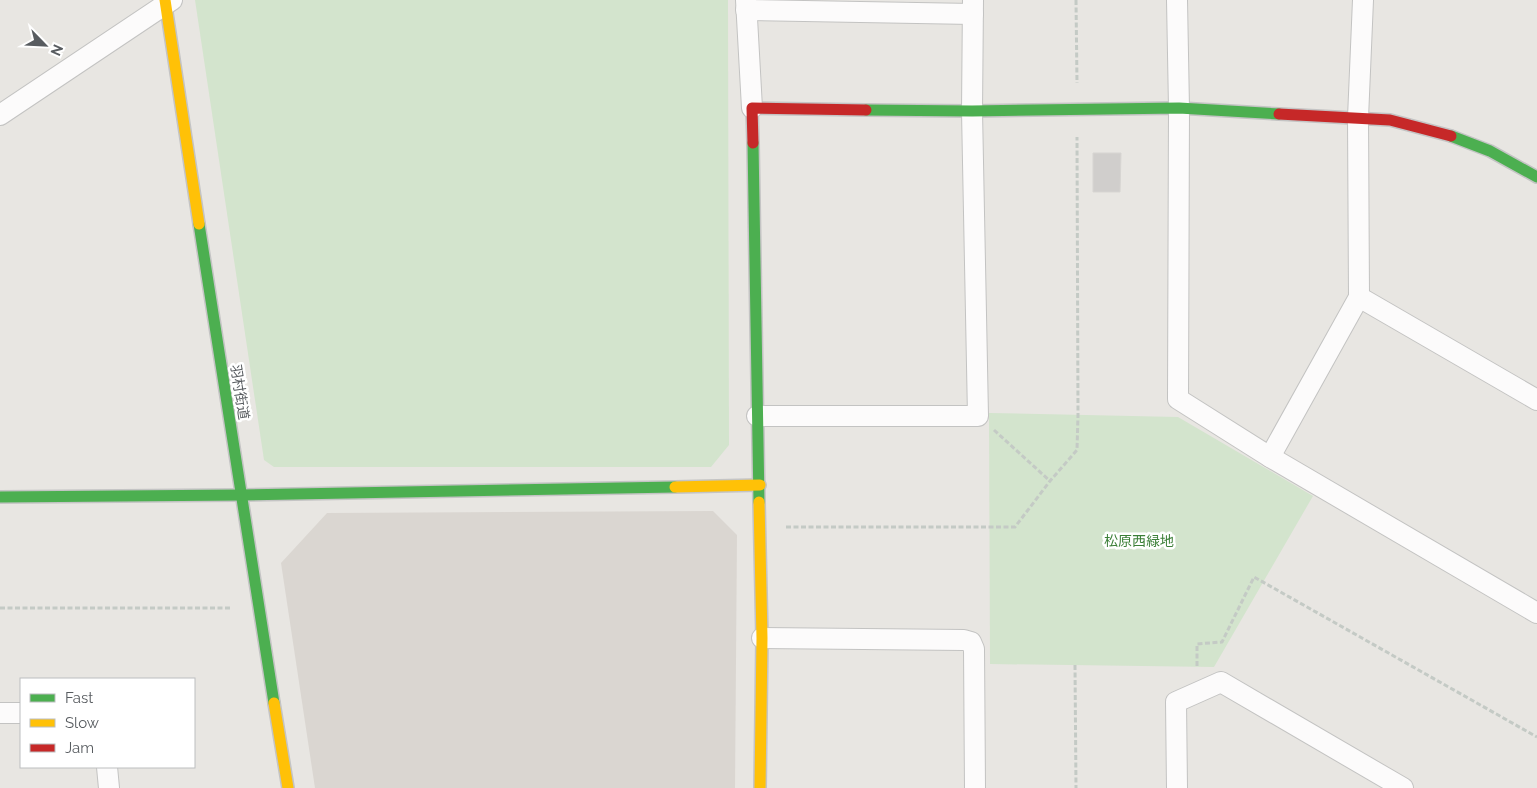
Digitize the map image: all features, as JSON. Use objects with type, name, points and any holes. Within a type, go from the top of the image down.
[{"type":"street","points":[[1176,0],[1179,108],[1178,399],[1270,457],[1537,612]]},
{"type":"street","points":[[1270,457],[1359,297],[1358,118],[1363,0]]},
{"type":"street","points":[[0,114],[168,2]]},
{"type":"street","name":"羽村街道","points":[[168,2],[241,495],[288,788]]},
{"type":"street","points":[[757,416],[978,416],[972,111],[973,7],[746,5],[752,108],[757,416],[760,485],[762,638],[760,788]]},
{"type":"street","points":[[752,108],[972,111],[1179,108],[1390,120],[1424,127],[1454,137],[1503,157],[1537,177]]},
{"type":"street","points":[[1359,297],[1537,400]]},
{"type":"street","points":[[0,497],[241,495],[760,485]]},
{"type":"street","points":[[762,638],[964,640],[971,642],[974,650],[975,788]]},
{"type":"street","points":[[1177,788],[1176,702],[1221,682],[1378,781],[1403,788]]},
{"type":"street","points":[[0,713],[20,713]]},
{"type":"street","points":[[107,768],[109,788]]},
{"type":"path","points":[[760,527],[1015,527],[1050,481],[1077,450],[1076,0]]},
{"type":"path","points":[[978,416],[1050,481]]},
{"type":"path","points":[[1197,666],[1198,644],[1222,642],[1254,577],[1537,737]]},
{"type":"path","points":[[0,608],[259,608]]},
{"type":"path","points":[[1075,665],[1076,788]]},
{"type":"shaded area","points":[[713,511],[737,535],[735,788],[315,788],[281,563],[327,513]]},
{"type":"green space","points":[[195,0],[728,0],[729,445],[711,467],[274,467],[264,460]]},
{"type":"green space","name":"松原西緑地","points":[[989,413],[1178,417],[1313,496],[1214,667],[990,664]]},
{"type":"building","points":[[1093,153],[1121,153],[1120,192],[1093,192]]},
{"type":"traffic: fast","points":[[866,110],[972,111],[1179,108],[1279,114]]},
{"type":"traffic: fast","points":[[1451,136],[1490,151],[1537,177]]},
{"type":"traffic: fast","points":[[753,143],[759,502]]},
{"type":"traffic: fast","points":[[199,224],[274,703]]},
{"type":"traffic: fast","points":[[0,497],[241,495],[675,487]]},
{"type":"traffic: slow","points":[[165,0],[199,224]]},
{"type":"traffic: slow","points":[[675,487],[760,485]]},
{"type":"traffic: slow","points":[[759,502],[762,638],[760,788]]},
{"type":"traffic: slow","points":[[274,703],[288,788]]},
{"type":"traffic: jam","points":[[753,143],[752,108],[866,110]]},
{"type":"traffic: jam","points":[[1279,114],[1390,120],[1451,136]]}]
